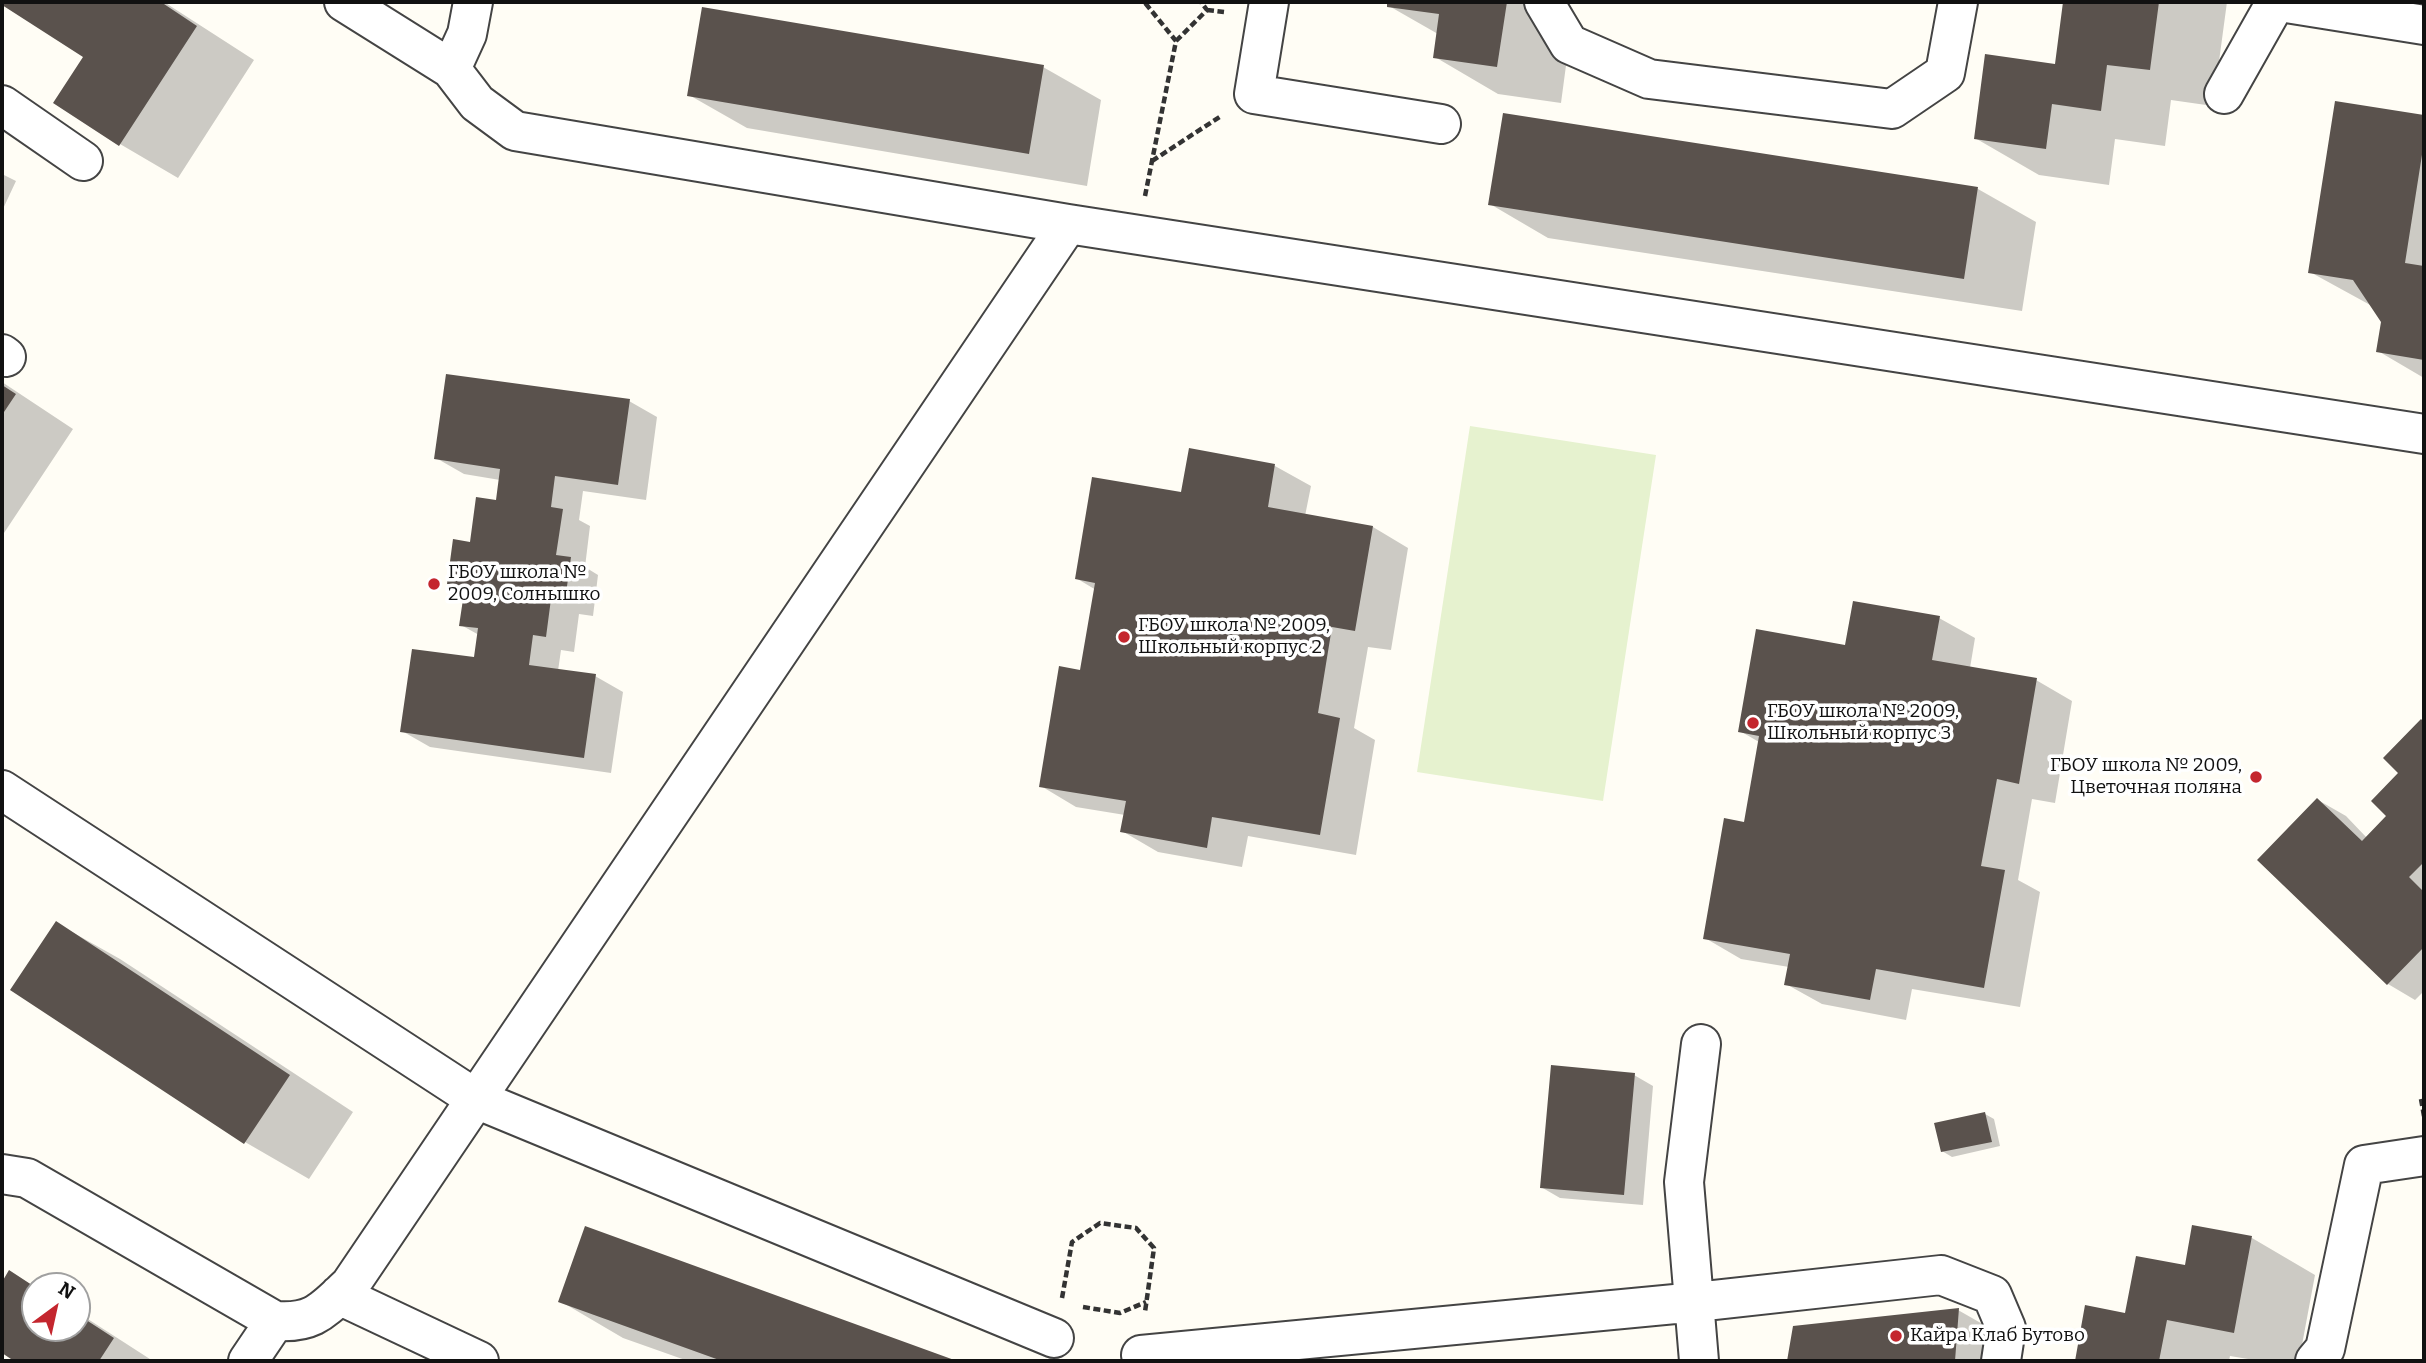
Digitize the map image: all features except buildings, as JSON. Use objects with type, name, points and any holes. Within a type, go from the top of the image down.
[{"type":"lane","points":[[344,2],[451,69],[477,103],[515,131],[1068,224],[2424,434]]},
{"type":"lane","points":[[451,69],[467,34],[473,2]]},
{"type":"lane","points":[[1269,2],[1254,94],[1441,124]]},
{"type":"lane","points":[[1544,2],[1569,44],[1649,79],[1892,109],[1945,74],[1958,2]]},
{"type":"lane","points":[[2224,94],[2278,2],[2424,25]]},
{"type":"lane","points":[[2,105],[83,161]]},
{"type":"lane","points":[[2,1174],[27,1178],[275,1321],[297,1323],[321,1311],[339,1295],[350,1285],[1068,224]]},
{"type":"lane","points":[[2,790],[476,1099],[1054,1338]]},
{"type":"lane","points":[[1699,1361],[1685,1182],[1701,1044]]},
{"type":"lane","points":[[2315,1361],[2325,1349],[2364,1164],[2424,1156]]},
{"type":"lane","points":[[1141,1354],[1696,1302],[1941,1275],[1992,1295],[2006,1328],[2001,1361]]},
{"type":"lane","points":[[339,1295],[479,1361]]},
{"type":"lane","points":[[248,1361],[275,1321]]},
{"type":"path","points":[[1150,2],[1146,4],[1176,41]]},
{"type":"path","points":[[1137,234],[1176,41],[1208,10],[1201,2]]},
{"type":"path","points":[[1151,161],[1254,94]]},
{"type":"path","points":[[2421,1099],[2424,1120]]},
{"type":"path","points":[[1054,1338],[1072,1242],[1100,1223],[1136,1228],[1154,1248],[1141,1354]]},
{"type":"path","points":[[1064,1290],[1083,1307],[1120,1313],[1146,1302]]},
{"type":"green space","points":[[1470,426],[1656,455],[1603,801],[1417,772]]},
{"type":"place","name":"ГБОУ школа № 2009, Солнышко","points":[[434,584]]},
{"type":"place","name":"ГБОУ школа № 2009, Школьный корпус 2","points":[[1124,637]]},
{"type":"place","name":"ГБОУ школа № 2009, Школьный корпус 3","points":[[1753,723]]},
{"type":"place","name":"ГБОУ школа № 2009, Цветочная поляна","points":[[2256,777]]},
{"type":"place","name":"Кайра Клаб Бутово","points":[[1896,1336]]}]
